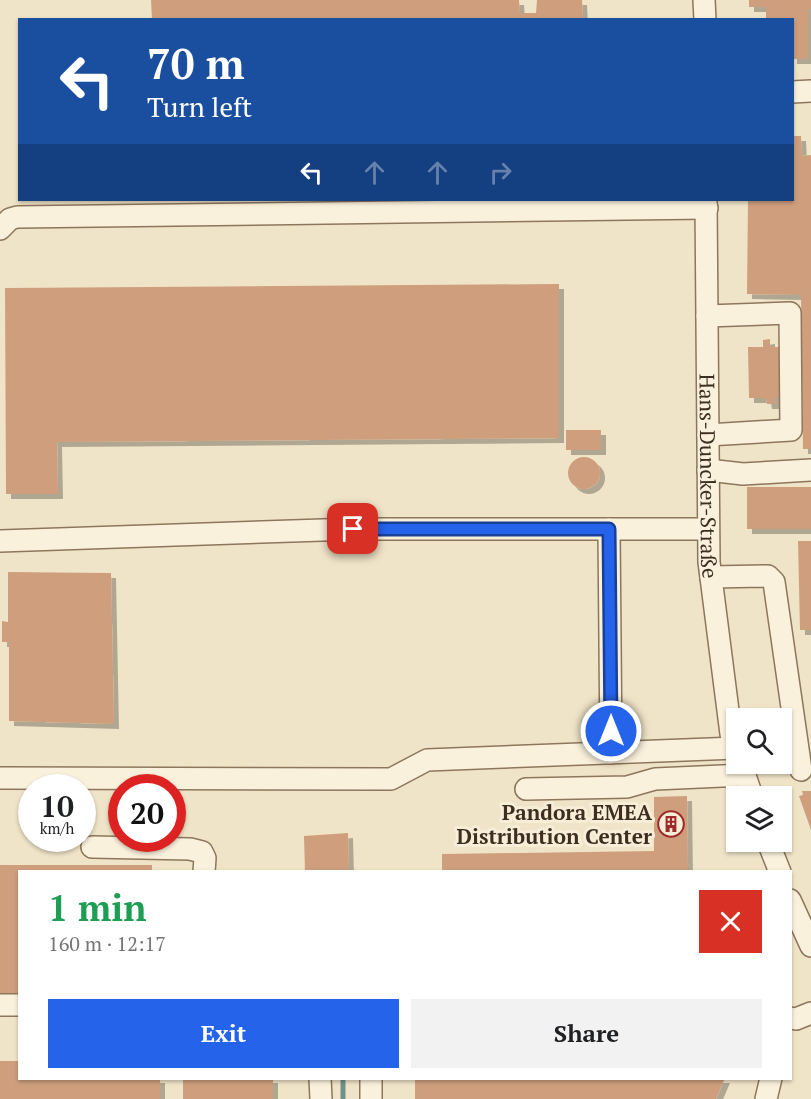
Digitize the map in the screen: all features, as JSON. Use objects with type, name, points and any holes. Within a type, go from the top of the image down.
[{"type":"street","points":[[704,0],[705,18]]},
{"type":"street","points":[[794,92],[811,91]]},
{"type":"street","points":[[0,229],[10,219],[17,217],[706,204]]},
{"type":"street","name":"Hans-Duncker-Straße","points":[[706,204],[708,529],[711,577],[728,708]]},
{"type":"street","points":[[707,316],[790,313],[791,418],[791,430],[708,435]]},
{"type":"street","points":[[708,470],[743,474],[811,470]]},
{"type":"street","points":[[0,541],[353,529],[708,529]]},
{"type":"street","points":[[609,529],[611,753]]},
{"type":"street","points":[[711,577],[768,576],[774,582],[801,770]]},
{"type":"street","points":[[0,778],[391,779],[427,760],[726,749]]},
{"type":"street","points":[[526,789],[627,787],[655,779],[726,771]]},
{"type":"street","points":[[96,847],[190,849],[201,852],[205,858],[204,870]]},
{"type":"street","points":[[772,852],[779,870]]},
{"type":"street","points":[[792,904],[811,946]]},
{"type":"street","points":[[0,1005],[18,1005]]},
{"type":"street","points":[[792,1018],[811,1013]]},
{"type":"street","points":[[320,1080],[321,1099]]},
{"type":"street","points":[[371,1080],[371,1099]]},
{"type":"street","points":[[766,1099],[771,1080]]},
{"type":"building","points":[[151,0],[519,0],[520,13],[536,13],[537,0],[582,0],[583,18],[152,18]]},
{"type":"building","points":[[749,0],[811,0],[811,9],[808,9],[808,59],[794,59],[794,18],[766,18],[766,7],[749,7]]},
{"type":"building","points":[[794,136],[801,136],[802,156],[811,155],[811,449],[803,449],[801,295],[747,294],[748,201],[794,201]]},
{"type":"building","points":[[559,284],[559,438],[57,442],[58,494],[6,494],[5,288]]},
{"type":"building","points":[[770,339],[770,347],[785,347],[785,397],[776,397],[776,404],[767,404],[766,398],[749,398],[748,347],[763,347],[763,340]]},
{"type":"building","points":[[566,430],[601,430],[601,450],[566,450]]},
{"type":"building","points":[[584,457],[595,462],[600,473],[595,484],[584,489],[573,484],[568,473],[573,462]]},
{"type":"building","points":[[747,487],[811,487],[811,529],[747,529]]},
{"type":"building","points":[[798,541],[811,541],[811,630],[800,630]]},
{"type":"building","points":[[8,572],[111,573],[114,724],[9,721],[9,642],[2,642],[2,621],[8,622]]},
{"type":"building","points":[[802,791],[811,791],[811,830],[799,796],[803,795]]},
{"type":"building","name":"Pandora EMEA Distribution Center","points":[[687,796],[688,870],[442,870],[442,854],[654,851],[654,797]]},
{"type":"building","points":[[348,833],[349,870],[305,870],[304,836]]},
{"type":"building","points":[[0,865],[152,865],[152,870],[18,870],[18,997],[0,997]]},
{"type":"building","points":[[0,1061],[18,1061],[18,1080],[160,1080],[160,1099],[0,1099]]},
{"type":"building","points":[[183,1080],[273,1080],[273,1099],[183,1099]]},
{"type":"building","points":[[415,1080],[724,1080],[716,1099],[415,1099]]},
{"type":"waterway","points":[[343,1080],[343,1099]]},
{"type":"place","name":"Pandora EMEA Distribution Center","points":[[671,824]]},
{"type":"route","points":[[353,529],[609,529],[611,731]]}]
